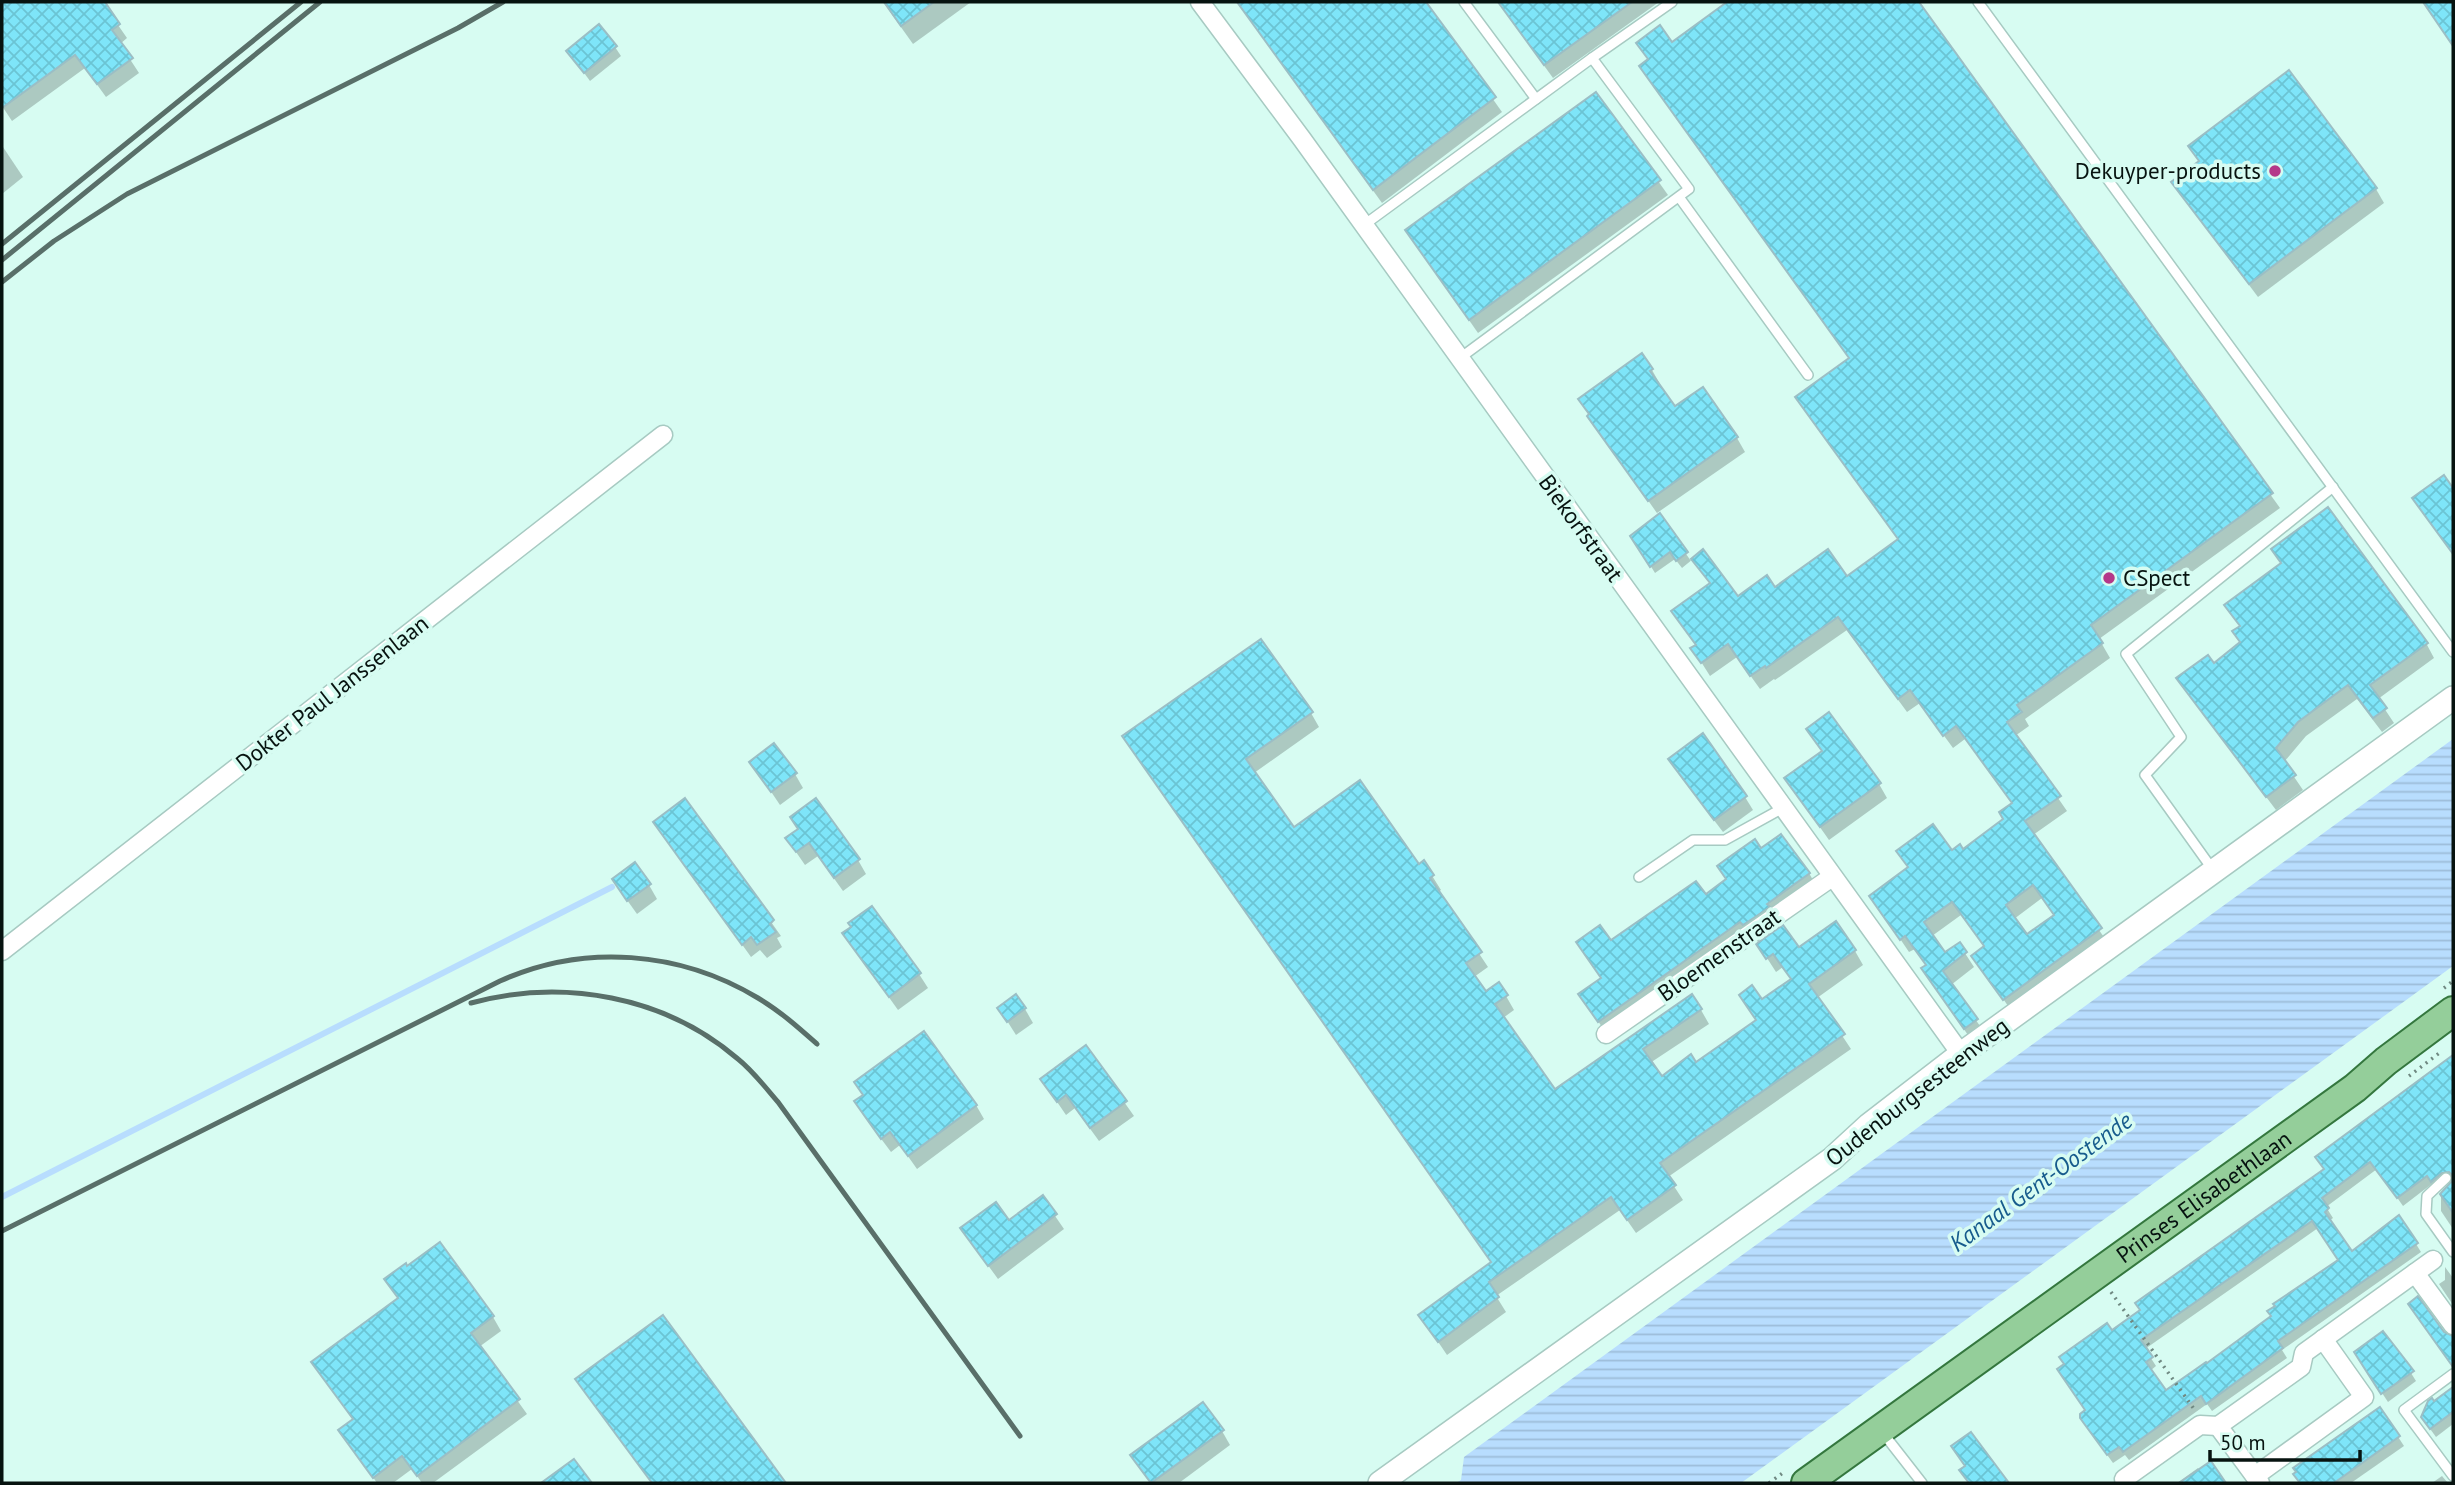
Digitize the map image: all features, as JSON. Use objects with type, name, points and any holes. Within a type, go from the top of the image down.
[{"type":"main road","name":"Prinses Elisabethlaan","points":[[1806,1483],[2355,1088],[2453,1011]]},
{"type":"street","name":"Biekorfstraat","points":[[1200,2],[1364,225],[1961,1054]]},
{"type":"street","name":"Dokter Paul Janssenlaan","points":[[2,951],[663,435]]},
{"type":"street","name":"Oudenburgsesteenweg","points":[[1380,1483],[1832,1159],[1870,1125],[1961,1054],[2453,698]]},
{"type":"street","name":"Bloemenstraat","points":[[1606,1034],[1832,877]]},
{"type":"street","points":[[2124,1479],[2200,1425],[2212,1425],[2301,1367],[2304,1353],[2433,1260]]},
{"type":"street","points":[[2415,1273],[2453,1325]]},
{"type":"street","points":[[2212,1425],[2257,1480],[2364,1397],[2323,1339]]},
{"type":"lane","points":[[1464,2],[1536,99]]},
{"type":"lane","points":[[1364,225],[1672,2]]},
{"type":"lane","points":[[1978,2],[2453,652]]},
{"type":"lane","points":[[1460,358],[1689,189],[1592,58]]},
{"type":"lane","points":[[1679,197],[1808,375]]},
{"type":"lane","points":[[2214,871],[2145,775],[2181,737],[2126,654],[2333,487]]},
{"type":"lane","points":[[1639,877],[1693,840],[1726,840],[1783,808]]},
{"type":"lane","points":[[2446,1178],[2427,1196],[2426,1214],[2453,1252]]},
{"type":"lane","points":[[2453,1374],[2404,1410],[2453,1476]]},
{"type":"lane","points":[[1880,1429],[1922,1483]]},
{"type":"path","points":[[2097,1273],[2212,1425]]},
{"type":"water","name":"Kanaal Gent-Oostende","points":[[2453,739],[2453,966],[1741,1483],[1456,1483],[1461,1480],[1464,1457]]},
{"type":"building","points":[[2,2],[105,2],[120,24],[112,30],[133,58],[97,84],[75,55],[2,108]]},
{"type":"building","points":[[884,2],[934,2],[901,26]]},
{"type":"building","points":[[1237,2],[1426,2],[1496,97],[1373,190]]},
{"type":"building","points":[[1498,2],[1632,2],[1544,65]]},
{"type":"building","points":[[1727,2],[1919,2],[2273,493],[2091,625],[2103,643],[2017,705],[2022,712],[2007,722],[2061,796],[2025,821],[2102,928],[2003,1000],[1971,956],[1984,946],[1952,902],[1924,922],[1945,952],[1960,942],[1967,952],[1943,971],[1978,1019],[1964,1029],[1921,968],[1926,965],[1905,936],[1900,940],[1869,896],[1908,867],[1896,851],[1933,824],[1952,850],[1960,844],[1963,849],[2003,819],[1999,812],[2012,803],[1956,726],[1943,736],[1910,690],[1898,699],[1838,617],[1766,668],[1765,666],[1750,676],[1728,644],[1701,663],[1690,648],[1696,645],[1671,611],[1710,583],[1691,559],[1703,549],[1738,596],[1767,575],[1775,587],[1828,549],[1847,576],[1898,539],[1795,397],[1849,358],[1639,66],[1648,59],[1636,43],[1660,25],[1672,42]],"holes":[[[2033,885],[2054,915],[2027,934],[2006,905]]]},
{"type":"building","points":[[2423,2],[2453,2],[2453,46]]},
{"type":"building","points":[[599,24],[617,46],[584,73],[566,51]]},
{"type":"building","name":"Dekuyper-products","points":[[2289,70],[2377,188],[2249,284],[2171,182],[2199,161],[2188,146]]},
{"type":"building","points":[[1596,92],[1661,180],[1469,320],[1405,230]]},
{"type":"building","points":[[1642,353],[1653,369],[1650,371],[1675,406],[1703,387],[1738,437],[1648,501],[1587,416],[1589,414],[1578,399]]},
{"type":"building","points":[[2444,475],[2453,488],[2453,554],[2412,498]]},
{"type":"building","points":[[2328,507],[2428,643],[2370,685],[2387,708],[2373,718],[2348,685],[2298,722],[2276,748],[2296,775],[2266,797],[2176,678],[2208,655],[2214,663],[2240,642],[2232,631],[2240,626],[2224,605],[2281,563],[2271,549]]},
{"type":"building","points":[[1660,513],[1688,552],[1676,561],[1670,552],[1650,567],[1630,536]]},
{"type":"building","points":[[1261,639],[1313,712],[1246,759],[1294,827],[1360,780],[1419,864],[1424,860],[1434,875],[1430,878],[1482,952],[1466,963],[1486,991],[1499,982],[1508,995],[1495,1004],[1555,1089],[1692,994],[1702,1009],[1643,1049],[1662,1076],[1691,1054],[1696,1062],[1756,1020],[1739,995],[1752,985],[1762,999],[1791,979],[1773,954],[1766,959],[1756,944],[1783,925],[1799,947],[1836,921],[1856,950],[1809,984],[1845,1034],[1660,1163],[1676,1185],[1627,1220],[1611,1197],[1489,1282],[1499,1297],[1438,1342],[1418,1315],[1491,1262],[1122,736]]},
{"type":"building","points":[[1829,712],[1881,783],[1820,827],[1784,778],[1822,751],[1806,729]]},
{"type":"building","points":[[1703,733],[1747,796],[1714,820],[1668,759]]},
{"type":"building","points":[[774,743],[797,773],[771,792],[749,762]]},
{"type":"building","points":[[685,798],[774,920],[770,924],[776,932],[757,945],[751,937],[742,945],[653,822]]},
{"type":"building","points":[[816,798],[860,859],[834,878],[809,843],[796,852],[785,838],[798,829],[790,817]]},
{"type":"building","points":[[1781,834],[1810,873],[1767,904],[1770,907],[1743,925],[1740,922],[1598,1022],[1578,994],[1601,978],[1576,942],[1600,925],[1611,940],[1696,881],[1706,894],[1726,879],[1717,866],[1755,839],[1761,848]]},
{"type":"building","points":[[635,862],[651,884],[627,901],[612,879]]},
{"type":"building","points":[[872,906],[921,973],[889,997],[842,933],[851,927],[848,923]]},
{"type":"building","points":[[1016,994],[1026,1008],[1007,1022],[997,1008]]},
{"type":"building","points":[[924,1031],[977,1105],[908,1156],[890,1132],[881,1139],[854,1101],[863,1095],[854,1082]]},
{"type":"building","points":[[1086,1045],[1127,1101],[1090,1128],[1066,1095],[1057,1102],[1040,1079]]},
{"type":"building","points":[[2453,1055],[2453,1176],[2449,1172],[2442,1173],[2431,1182],[2427,1176],[2397,1198],[2370,1162],[2322,1198],[2329,1208],[2325,1212],[2352,1251],[2399,1215],[2418,1243],[2278,1341],[2283,1348],[2206,1404],[2201,1396],[2123,1452],[2119,1447],[2107,1455],[2080,1418],[2080,1414],[2085,1410],[2057,1369],[2064,1364],[2059,1357],[2107,1323],[2112,1330],[2140,1310],[2135,1303],[2324,1169],[2315,1157]],"holes":[[[2312,1221],[2338,1260],[2273,1304],[2275,1306],[2267,1311],[2271,1316],[2166,1390],[2146,1362],[2153,1357],[2141,1340]]]},
{"type":"building","points":[[2453,1176],[2453,1213],[2440,1194],[2452,1181]]},
{"type":"building","points":[[1043,1195],[1057,1214],[988,1266],[960,1228],[996,1202],[1009,1220]]},
{"type":"building","points":[[440,1242],[494,1316],[471,1333],[520,1399],[417,1476],[402,1456],[373,1478],[338,1430],[353,1419],[311,1362],[398,1298],[384,1279]]},
{"type":"building","points":[[2418,1296],[2444,1332],[2453,1336],[2453,1367],[2408,1304]]},
{"type":"building","points":[[663,1315],[786,1483],[652,1483],[575,1379]]},
{"type":"building","points":[[2383,1331],[2414,1371],[2381,1394],[2354,1352]]},
{"type":"building","points":[[2453,1387],[2453,1412],[2430,1429],[2421,1417],[2428,1401],[2432,1398],[2434,1401]]},
{"type":"building","points":[[1203,1402],[1224,1430],[1151,1483],[1130,1455]]},
{"type":"building","points":[[2380,1407],[2400,1436],[2334,1483],[2300,1483],[2293,1474],[2296,1472],[2293,1468]]},
{"type":"building","points":[[1971,1432],[2009,1483],[1969,1483],[1959,1470],[1965,1466],[1951,1446]]},
{"type":"building","points":[[574,1459],[592,1483],[541,1483]]},
{"type":"building","points":[[2211,1461],[2226,1483],[2179,1483]]},
{"type":"waterway","points":[[2,1197],[612,887]]},
{"type":"railway","points":[[2,244],[301,2]]},
{"type":"railway","points":[[2,260],[320,2]]},
{"type":"railway","points":[[2,282],[54,241],[127,194],[458,28],[503,2]]},
{"type":"railway","points":[[2,1231],[500,981],[565,961],[598,957],[631,958],[697,970],[758,998],[782,1014],[817,1044]]},
{"type":"railway","points":[[471,1003],[541,992],[612,998],[646,1007],[678,1020],[709,1037],[738,1059],[778,1102],[1020,1436]]},
{"type":"place","name":"Dekuyper-products","points":[[2275,171]]},
{"type":"place","name":"CSpect","points":[[2109,578]]}]
